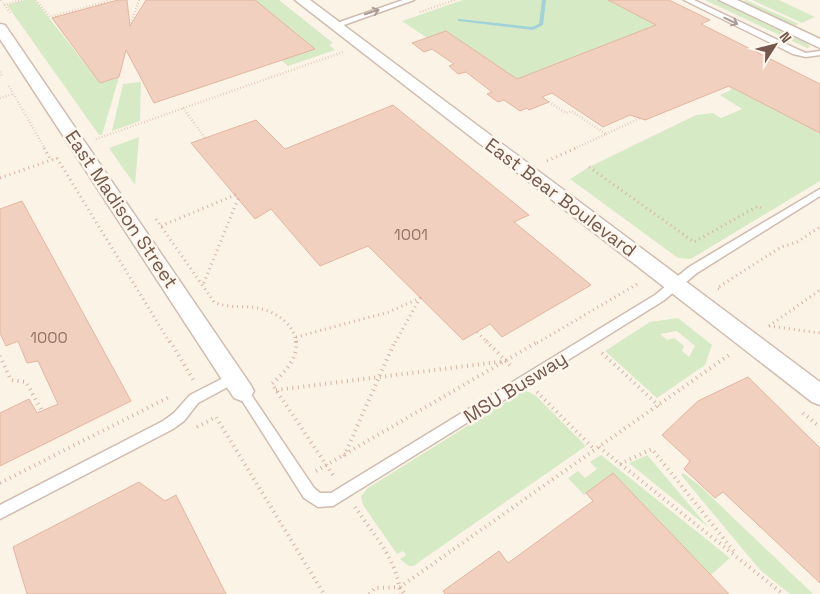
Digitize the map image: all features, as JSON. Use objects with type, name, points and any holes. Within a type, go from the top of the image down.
[{"type":"street","name":"East Bear Boulevard","points":[[302,0],[820,395]]},
{"type":"street","points":[[726,0],[820,44]]},
{"type":"street","name":"East Madison Street","points":[[8,24],[89,144],[238,385]]},
{"type":"lane","points":[[334,25],[410,0]]},
{"type":"lane","points":[[688,0],[796,52],[806,55],[820,53]]},
{"type":"lane","name":"MSU Busway","points":[[238,385],[308,493],[318,500],[333,499],[659,298],[693,270],[820,192]]},
{"type":"lane","points":[[0,512],[168,425],[179,417],[194,399],[238,385]]},
{"type":"path","points":[[1,0],[4,4],[8,24]]},
{"type":"path","points":[[4,4],[22,0]]},
{"type":"path","points":[[36,0],[50,17],[112,0]]},
{"type":"path","points":[[130,26],[139,0]]},
{"type":"path","points":[[0,178],[183,108],[346,51],[339,46]]},
{"type":"path","points":[[0,72],[2,76]]},
{"type":"path","points":[[8,86],[51,160]]},
{"type":"path","points":[[0,98],[13,94]]},
{"type":"path","points":[[549,102],[566,113],[571,111],[606,134]]},
{"type":"path","points":[[183,108],[205,138]]},
{"type":"path","points":[[546,162],[640,118]]},
{"type":"path","points":[[89,144],[91,131]]},
{"type":"path","points":[[89,144],[102,146]]},
{"type":"path","points":[[56,158],[196,384],[187,388]]},
{"type":"path","points":[[589,167],[694,242],[758,206],[768,212]]},
{"type":"path","points":[[161,226],[235,195],[238,199],[202,285]]},
{"type":"path","points":[[151,213],[214,302],[225,307],[258,308],[287,321],[296,337],[298,352],[286,370],[272,384],[336,480]]},
{"type":"path","points":[[717,288],[781,247],[797,242],[820,227]]},
{"type":"path","points":[[309,474],[327,466],[639,283]]},
{"type":"path","points":[[819,293],[769,326],[820,333]]},
{"type":"path","points":[[296,337],[390,312],[420,298],[399,333],[343,456]]},
{"type":"path","points":[[477,332],[597,449],[620,464],[783,594]]},
{"type":"path","points":[[598,349],[659,406]]},
{"type":"path","points":[[369,594],[375,588],[400,587],[730,355],[736,360]]},
{"type":"path","points":[[0,356],[10,380],[26,382],[42,411]]},
{"type":"path","points":[[276,390],[506,361]]},
{"type":"path","points":[[0,483],[178,393]]},
{"type":"path","points":[[797,408],[820,427]]},
{"type":"path","points":[[190,430],[216,417],[324,594]]},
{"type":"path","points":[[620,464],[652,449],[739,558]]},
{"type":"path","points":[[349,499],[387,554],[400,587],[405,594]]},
{"type":"path","points":[[400,587],[400,594]]},
{"type":"green space","points":[[25,0],[35,0],[100,83],[119,77],[102,135],[99,135],[7,5]]},
{"type":"green space","points":[[255,0],[279,0],[333,43],[329,45],[335,50],[288,66],[281,60]]},
{"type":"green space","points":[[463,0],[608,0],[656,25],[517,79],[427,38],[402,21]]},
{"type":"green space","points":[[705,0],[716,0],[807,43],[810,47],[807,48]]},
{"type":"green space","points":[[746,0],[799,24],[793,26],[741,2]]},
{"type":"green space","points":[[752,0],[779,0],[815,17],[802,23]]},
{"type":"green space","points":[[141,82],[140,121],[112,131],[123,84]]},
{"type":"green space","points":[[729,86],[820,133],[820,181],[691,259],[678,258],[570,179],[589,167],[696,115],[713,113],[721,118],[742,109],[720,95],[731,90]]},
{"type":"green space","points":[[139,137],[135,185],[109,148]]},
{"type":"green space","points":[[678,318],[712,345],[705,365],[657,398],[605,351],[650,322]],"holes":[[[677,331],[695,346],[689,357],[682,351],[684,346],[674,338],[667,340],[660,334]]]},
{"type":"green space","points":[[525,390],[536,396],[586,446],[414,566],[409,566],[400,559],[406,555],[403,551],[397,554],[363,505],[361,496],[368,488]]},
{"type":"green space","points":[[601,455],[730,558],[711,575],[613,474],[584,495],[568,478],[578,471],[585,478],[597,469],[590,462]]},
{"type":"green space","points":[[648,456],[709,528],[629,463]]},
{"type":"green space","points":[[683,473],[699,485],[813,594],[790,594],[760,570],[681,475]]},
{"type":"building","points":[[118,0],[127,0],[130,26],[146,0],[255,0],[315,49],[154,103],[126,50],[119,77],[100,83],[52,18]]},
{"type":"building","points":[[608,0],[669,0],[710,20],[701,24],[820,84],[820,133],[729,86],[645,120],[630,115],[603,127],[552,93],[542,97],[549,102],[529,110],[527,108],[520,111],[504,100],[498,102],[487,94],[492,92],[466,72],[458,74],[449,66],[454,64],[432,49],[424,52],[412,43],[446,31],[517,79],[656,25]]},
{"type":"building","points":[[393,105],[529,215],[514,222],[591,285],[502,337],[490,324],[463,340],[368,246],[320,266],[271,209],[255,219],[191,143],[256,120],[285,149]]},
{"type":"building","points":[[22,201],[131,401],[0,466],[0,413],[29,399],[37,413],[58,404],[38,361],[27,363],[18,341],[6,346],[0,333],[0,209]]},
{"type":"building","points":[[748,377],[820,448],[820,583],[723,492],[715,498],[684,469],[690,461],[662,435],[698,401]]},
{"type":"building","points":[[613,473],[729,594],[445,594],[443,591],[499,551],[508,563],[593,501],[586,493]]},
{"type":"building","points":[[139,482],[165,501],[176,495],[226,594],[27,594],[13,547]]},
{"type":"waterway","points":[[459,20],[533,29],[541,25],[544,0]]}]
